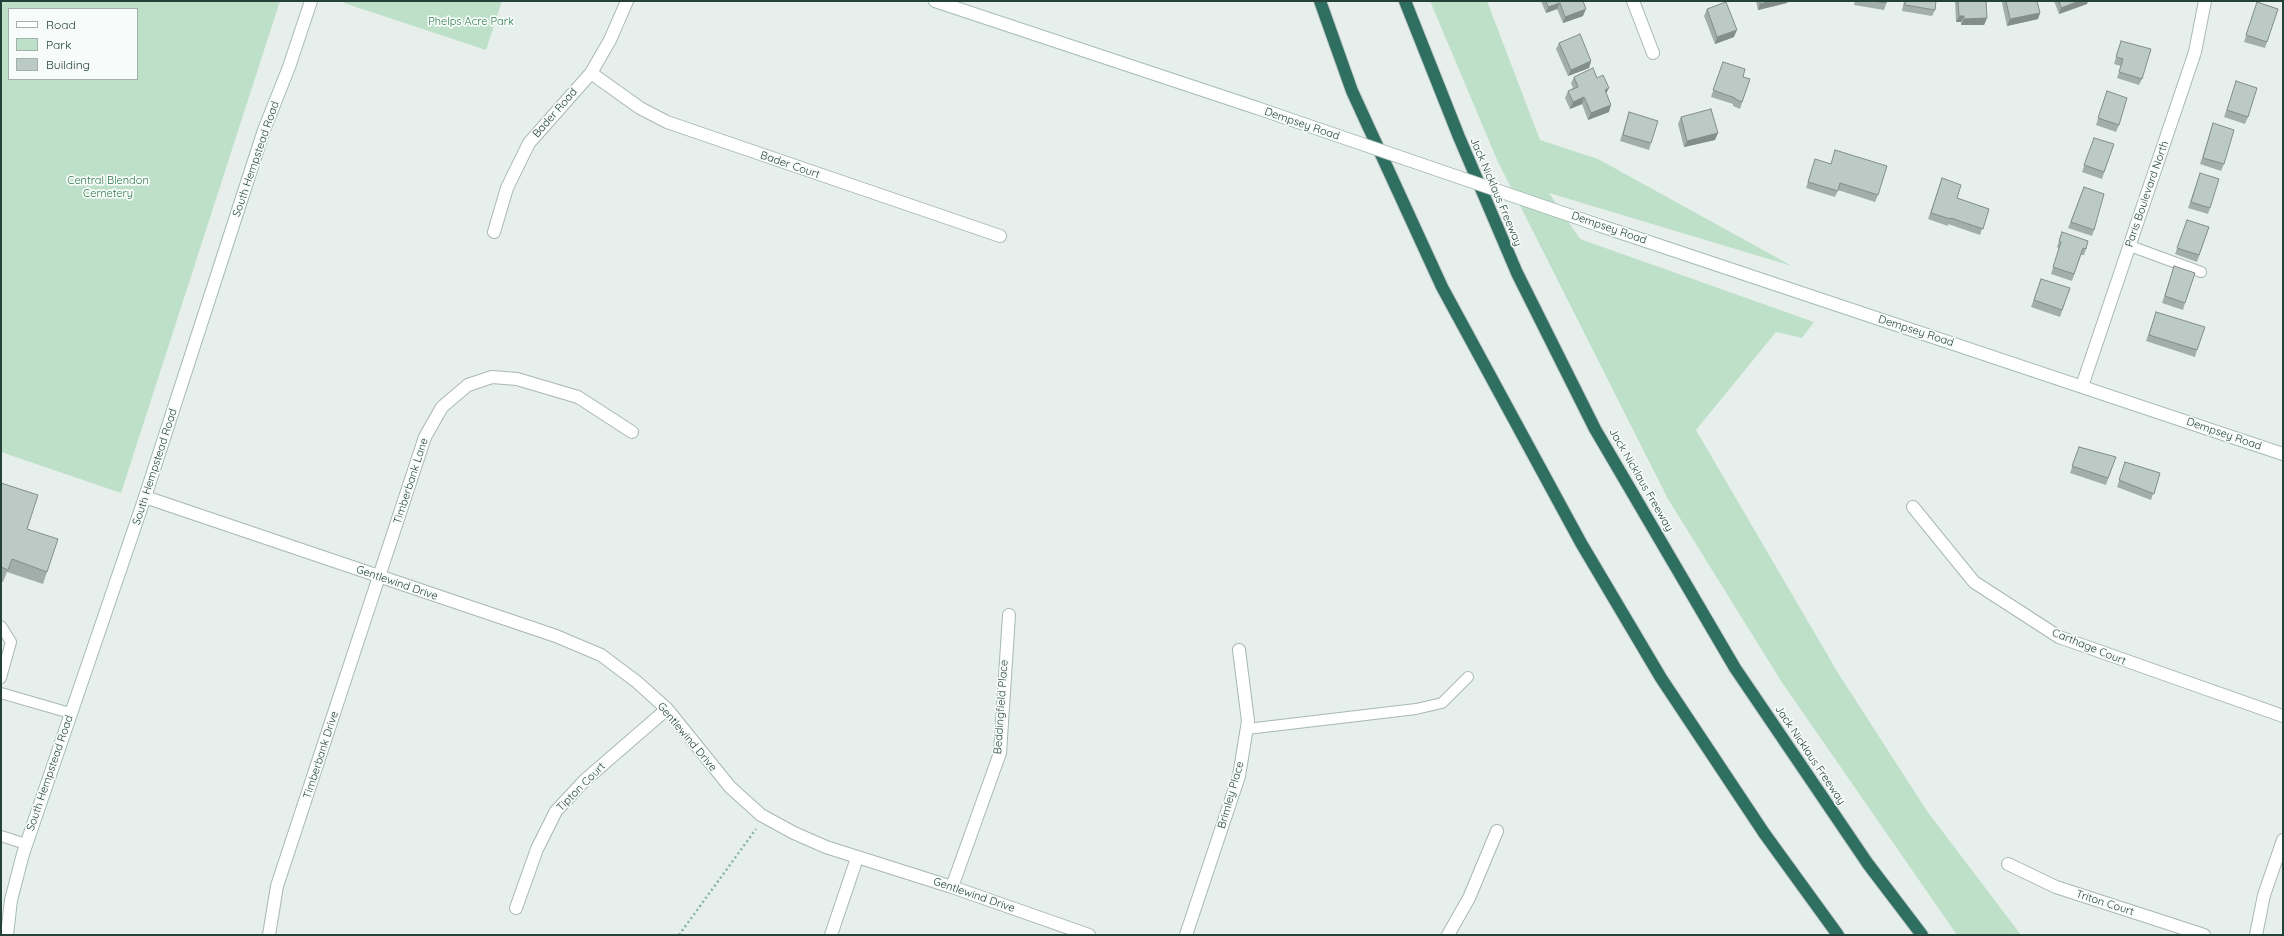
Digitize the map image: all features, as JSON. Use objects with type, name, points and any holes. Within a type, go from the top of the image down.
[{"type":"highway","points":[[1320,1],[1352,91],[1442,287],[1581,543],[1661,678],[1764,833],[1838,935]]},
{"type":"highway","name":"Jack Nicklaus Freeway","points":[[1405,1],[1459,137],[1517,273],[1595,429],[1735,668],[1868,864],[1922,935]]},
{"type":"street","name":"South Hempstead Road","points":[[7,935],[11,900],[26,844],[145,497],[264,130],[289,67],[311,1]]},
{"type":"street","name":"Bader Road","points":[[494,232],[516,166],[529,143],[591,73],[610,40],[627,1]]},
{"type":"street","name":"Dempsey Road","points":[[935,1],[2283,454]]},
{"type":"street","points":[[1633,1],[1653,53]]},
{"type":"street","name":"Paris Boulevard North","points":[[2082,386],[2195,52],[2205,1]]},
{"type":"street","name":"Bader Court","points":[[591,73],[640,108],[673,124],[1000,236]]},
{"type":"street","name":"Timberbank Lane","points":[[380,577],[425,437],[442,407],[468,385],[492,377],[517,379],[578,397],[632,432]]},
{"type":"street","name":"Gentlewind Drive","points":[[145,497],[556,636],[601,655],[637,682],[667,709],[730,787],[761,815],[794,833],[857,858],[952,887],[1083,934]]},
{"type":"street","name":"Carthage Court","points":[[1913,506],[1974,582],[2059,637],[2283,716]]},
{"type":"street","name":"Timberbank Drive","points":[[270,935],[277,886],[380,577]]},
{"type":"street","name":"Beddingfield Place","points":[[952,887],[1000,753],[1008,615]]},
{"type":"street","name":"Brimley Place","points":[[1186,935],[1239,776],[1248,722],[1239,650]]},
{"type":"street","name":"Tipton Court","points":[[516,908],[537,849],[556,811],[585,780],[667,709]]},
{"type":"street","points":[[1448,935],[1469,898],[1496,831]]},
{"type":"street","points":[[2256,935],[2264,895],[2283,840]]},
{"type":"street","points":[[831,935],[857,858]]},
{"type":"street","name":"Triton Court","points":[[2008,864],[2056,887],[2204,935]]},
{"type":"lane","points":[[2130,246],[2201,272]]},
{"type":"lane","points":[[1,626],[11,642],[1,678]]},
{"type":"lane","points":[[1247,729],[1416,709],[1442,703],[1468,677]]},
{"type":"lane","points":[[1,693],[70,713]]},
{"type":"lane","points":[[1,836],[26,844]]},
{"type":"path","points":[[679,935],[755,830],[761,815]]},
{"type":"green space","name":"Central Blendon Cemetery","points":[[1,1],[280,1],[121,493],[1,452]]},
{"type":"green space","name":"Phelps Acre Park","points":[[345,1],[502,1],[486,50],[344,3]]},
{"type":"green space","points":[[1430,1],[1487,1],[1540,140],[1598,159],[1792,266],[1549,193],[1580,239],[1814,322],[1802,338],[1776,332],[1696,430],[1838,673],[1927,811],[2021,935],[1957,935],[1781,681],[1668,499],[1498,162]]},
{"type":"building","points":[[1546,1],[1583,1],[1586,9],[1565,17],[1560,3],[1548,7]]},
{"type":"building","points":[[1760,1],[1771,1],[1760,4]]},
{"type":"building","points":[[1872,1],[1887,1],[1886,3]]},
{"type":"building","points":[[1905,1],[1936,1],[1935,10],[1905,5]]},
{"type":"building","points":[[1958,1],[1986,1],[1987,18],[1964,19],[1964,16],[1959,16]]},
{"type":"building","points":[[2006,1],[2037,1],[2040,13],[2010,19]]},
{"type":"building","points":[[2059,1],[2079,1],[2061,8]]},
{"type":"building","points":[[1726,2],[1737,30],[1717,37],[1707,9]]},
{"type":"building","points":[[2257,2],[2278,9],[2267,42],[2246,35]]},
{"type":"building","points":[[1580,34],[1591,61],[1571,70],[1559,43]]},
{"type":"building","points":[[2121,41],[2151,49],[2142,79],[2119,72],[2123,59],[2116,57]]},
{"type":"building","points":[[1723,62],[1745,69],[1743,77],[1750,79],[1742,102],[1713,90]]},
{"type":"building","points":[[1593,68],[1597,78],[1603,75],[1609,88],[1605,90],[1611,105],[1591,113],[1584,97],[1573,102],[1568,91],[1578,87],[1574,77]]},
{"type":"building","points":[[2236,81],[2257,88],[2248,117],[2227,110]]},
{"type":"building","points":[[2107,91],[2127,98],[2119,125],[2098,118]]},
{"type":"building","points":[[1711,109],[1718,133],[1687,141],[1681,117]]},
{"type":"building","points":[[1629,112],[1658,121],[1651,143],[1623,135]]},
{"type":"building","points":[[2213,123],[2234,130],[2224,164],[2203,158]]},
{"type":"building","points":[[2094,138],[2114,144],[2104,172],[2084,165]]},
{"type":"building","points":[[1835,150],[1887,166],[1878,195],[1840,183],[1838,191],[1808,182],[1815,159],[1831,164]]},
{"type":"building","points":[[2200,173],[2219,179],[2210,208],[2191,202]]},
{"type":"building","points":[[1942,178],[1961,185],[1957,198],[1989,209],[1983,229],[1931,213]]},
{"type":"building","points":[[2084,187],[2104,194],[2094,230],[2071,222]]},
{"type":"building","points":[[2187,220],[2209,227],[2199,255],[2177,248]]},
{"type":"building","points":[[2062,232],[2088,241],[2086,249],[2083,248],[2074,274],[2053,267],[2061,242],[2059,241]]},
{"type":"building","points":[[2174,266],[2195,273],[2185,303],[2165,296]]},
{"type":"building","points":[[2041,279],[2070,288],[2062,310],[2034,300]]},
{"type":"building","points":[[2156,312],[2205,327],[2197,350],[2149,335]]},
{"type":"building","points":[[2079,447],[2116,457],[2108,478],[2072,466]]},
{"type":"building","points":[[2125,462],[2160,473],[2154,494],[2119,480]]},
{"type":"building","points":[[1,483],[38,495],[27,529],[58,539],[47,572],[12,559],[8,570],[1,567]]}]
